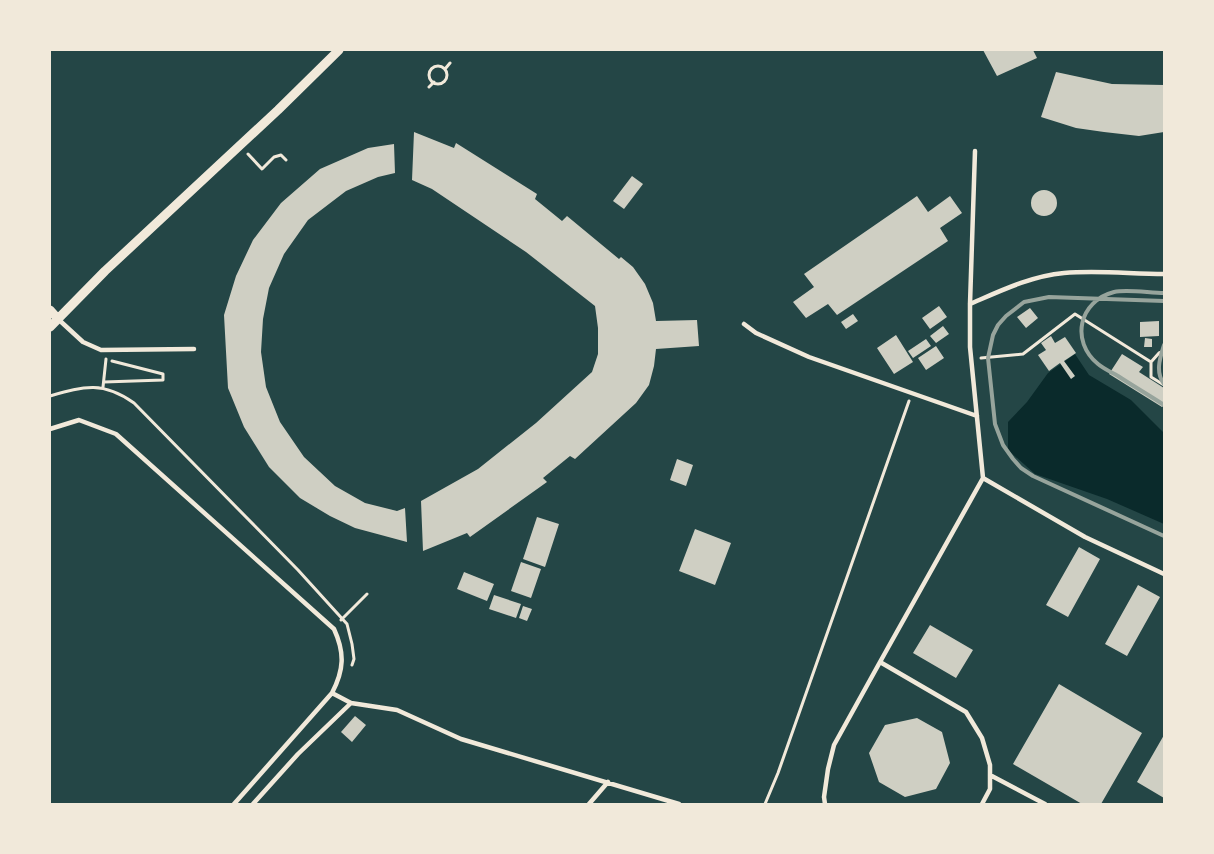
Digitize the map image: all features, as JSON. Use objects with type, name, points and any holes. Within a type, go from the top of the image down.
[{"type":"street","points":[[50,327],[105,271],[240,146],[339,50]]},
{"type":"street","points":[[821,804],[834,745],[983,478],[972,359],[970,304],[975,151]]},
{"type":"street","points":[[970,304],[1023,282],[1062,273],[1101,271],[1164,274]]},
{"type":"street","points":[[50,310],[83,342],[101,350],[194,349]]},
{"type":"street","points":[[744,324],[756,334],[785,347],[977,416]]},
{"type":"street","points":[[50,429],[80,420],[116,434],[333,628],[341,645],[341,664],[340,678],[332,693],[234,804]]},
{"type":"street","points":[[983,478],[1085,537],[1164,574]]},
{"type":"street","points":[[880,662],[966,712],[982,738],[990,764],[990,789],[982,804]]},
{"type":"street","points":[[332,693],[351,703],[397,710],[461,739],[679,804]]},
{"type":"street","points":[[253,804],[298,754],[351,703]]},
{"type":"street","points":[[990,775],[1045,804]]},
{"type":"street","points":[[590,804],[608,782]]},
{"type":"street","points":[[824,797],[825,804]]},
{"type":"path","points":[[445,69],[450,63]]},
{"type":"path","points":[[440,66],[445,69],[447,75],[444,81],[434,82],[430,77],[432,68],[440,66]]},
{"type":"path","points":[[429,87],[434,82]]},
{"type":"path","points":[[240,146],[262,169],[277,156],[281,155],[286,160]]},
{"type":"path","points":[[972,359],[1023,354],[1075,314],[1150,362]]},
{"type":"path","points":[[1150,362],[1164,351]]},
{"type":"path","points":[[103,388],[106,360],[163,374],[162,380],[104,382]]},
{"type":"path","points":[[1150,362],[1151,377],[1164,385]]},
{"type":"path","points":[[50,396],[77,389],[103,388],[120,393],[134,403],[298,570],[343,619],[347,624],[352,644],[354,659],[351,672]]},
{"type":"path","points":[[765,804],[778,773],[912,393]]},
{"type":"path","points":[[333,628],[367,594]]},
{"type":"shaded area","points":[[50,50],[1164,50],[1164,804],[50,804]]},
{"type":"shaded area","points":[[1075,354],[1089,375],[1131,400],[1164,433],[1164,524],[1107,499],[1035,474],[1008,450],[1008,422],[1027,402],[1048,373]]},
{"type":"building","points":[[983,50],[1033,50],[1037,58],[997,76]]},
{"type":"building","points":[[1056,72],[1112,84],[1164,85],[1164,132],[1139,136],[1104,132],[1076,128],[1041,117]]},
{"type":"building","points":[[414,132],[454,148],[456,143],[537,194],[535,199],[562,221],[567,216],[619,259],[621,257],[633,267],[645,284],[653,303],[656,321],[697,320],[699,346],[656,349],[649,385],[636,403],[575,459],[570,456],[543,478],[547,482],[470,537],[467,533],[423,551],[421,501],[478,469],[536,423],[592,372],[598,354],[598,328],[595,306],[526,252],[432,189],[412,180]]},
{"type":"building","points":[[394,144],[395,173],[378,177],[346,191],[308,220],[284,254],[269,288],[263,319],[261,352],[266,387],[280,422],[304,457],[335,486],[365,503],[397,511],[405,508],[407,542],[355,528],[330,516],[300,498],[269,467],[244,427],[228,388],[224,315],[236,276],[253,240],[281,203],[320,169],[368,148]]},
{"type":"building","points":[[632,176],[643,184],[624,209],[613,201]]},
{"type":"building","points":[[1044,190],[1053,194],[1057,203],[1053,212],[1044,216],[1035,212],[1031,203],[1035,194]]},
{"type":"building","points":[[917,196],[928,212],[950,196],[962,213],[940,228],[948,241],[837,315],[828,304],[806,318],[793,302],[814,287],[804,274]]},
{"type":"building","points":[[939,306],[947,317],[930,329],[922,318]]},
{"type":"building","points":[[1030,308],[1038,318],[1026,328],[1017,317]]},
{"type":"building","points":[[853,314],[858,321],[846,329],[841,322]]},
{"type":"building","points":[[1159,321],[1159,336],[1140,337],[1140,322]]},
{"type":"building","points":[[943,326],[949,334],[936,343],[930,336]]},
{"type":"building","points":[[896,335],[913,362],[894,374],[877,348]]},
{"type":"building","points":[[1051,336],[1055,343],[1065,337],[1076,353],[1064,361],[1075,376],[1071,379],[1060,363],[1049,371],[1038,355],[1046,350],[1041,343]]},
{"type":"building","points":[[1145,338],[1152,339],[1152,347],[1144,347]]},
{"type":"building","points":[[926,339],[931,346],[913,358],[908,351]]},
{"type":"building","points":[[936,346],[944,358],[926,370],[918,358]]},
{"type":"building","points":[[1122,354],[1143,367],[1139,372],[1164,388],[1164,405],[1162,407],[1109,374]]},
{"type":"building","points":[[677,459],[693,465],[686,486],[670,480]]},
{"type":"building","points":[[537,517],[559,524],[545,567],[523,559]]},
{"type":"building","points":[[695,529],[731,543],[715,585],[679,571]]},
{"type":"building","points":[[1079,547],[1100,559],[1068,617],[1046,605]]},
{"type":"building","points":[[521,562],[541,569],[531,598],[511,591]]},
{"type":"building","points":[[464,572],[494,584],[487,601],[457,589]]},
{"type":"building","points":[[1138,585],[1160,597],[1127,656],[1105,644]]},
{"type":"building","points":[[494,595],[521,604],[516,618],[489,609]]},
{"type":"building","points":[[523,606],[532,609],[527,621],[519,618]]},
{"type":"building","points":[[930,625],[973,650],[956,678],[913,653]]},
{"type":"building","points":[[1059,684],[1142,733],[1101,804],[1082,804],[1013,764]]},
{"type":"building","points":[[355,716],[366,725],[352,742],[341,732]]},
{"type":"building","points":[[917,718],[942,732],[950,763],[936,789],[905,797],[879,782],[869,753],[885,725]]},
{"type":"building","points":[[1164,735],[1164,798],[1137,782]]},
{"type":"railway","points":[[1164,293],[1114,292],[1102,297],[1093,304],[1086,313],[1082,323],[1084,344],[1089,355],[1098,364],[1164,405]]},
{"type":"railway","points":[[1164,301],[1049,297],[1024,302],[998,325],[993,335],[988,358],[995,424],[1003,445],[1021,468],[1033,476],[1164,536]]},
{"type":"railway","points":[[1164,345],[1159,370],[1164,384]]}]
